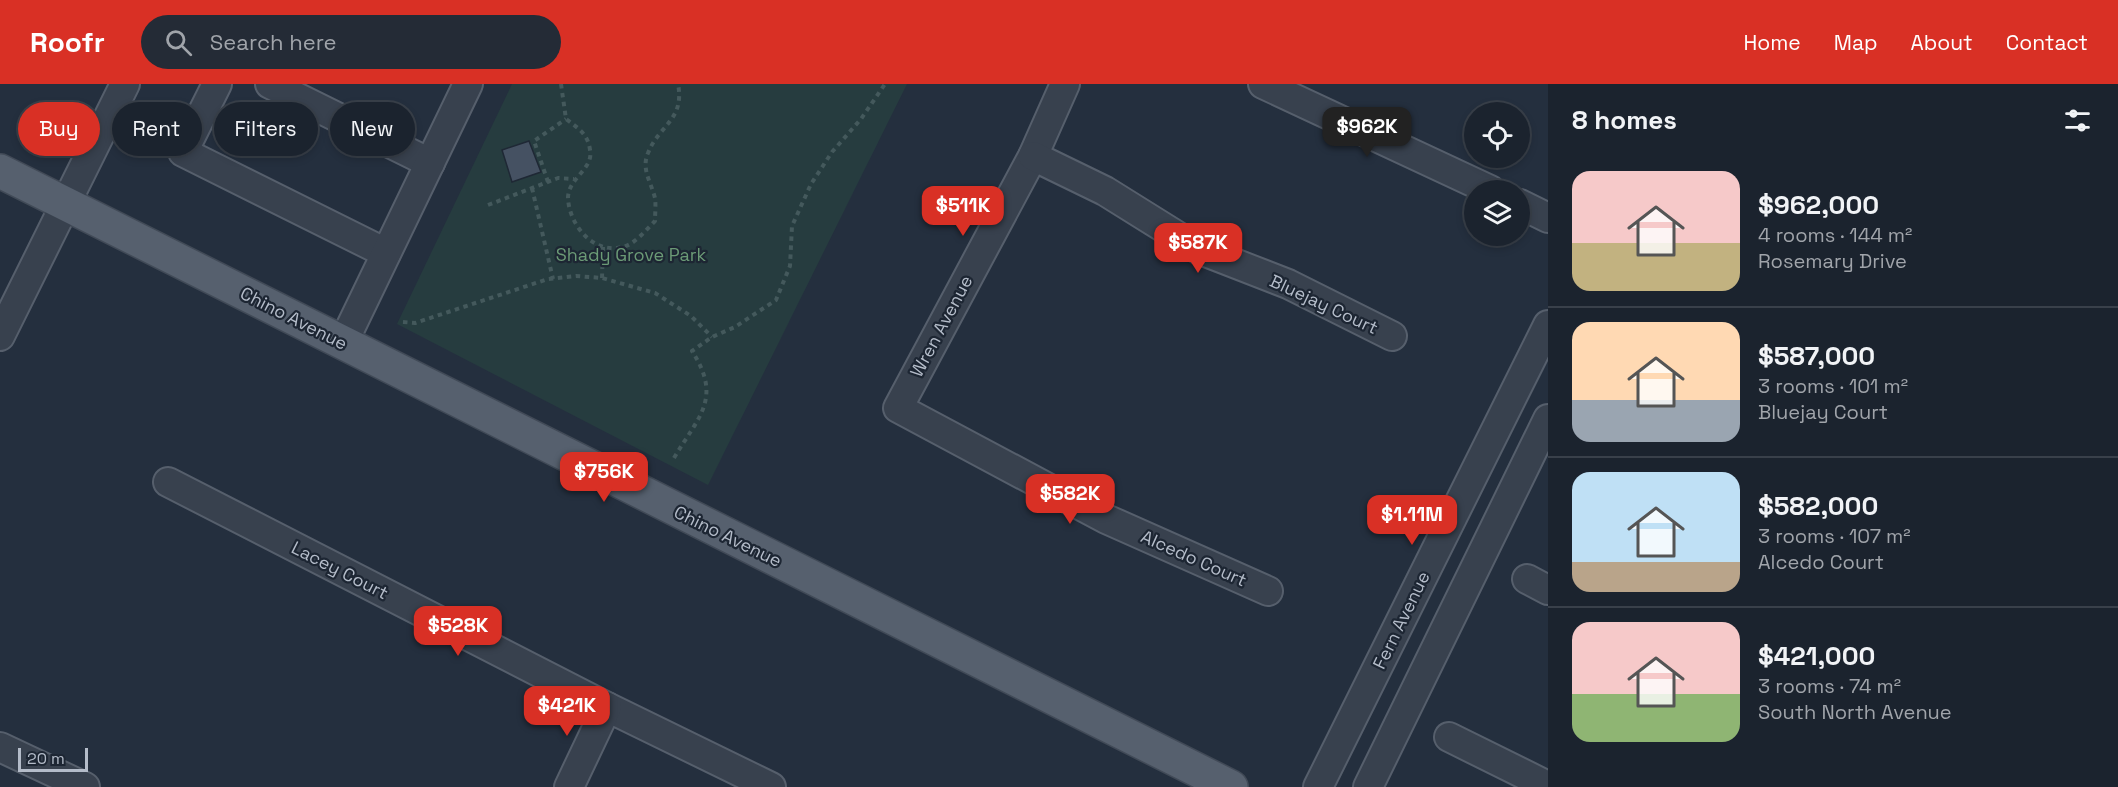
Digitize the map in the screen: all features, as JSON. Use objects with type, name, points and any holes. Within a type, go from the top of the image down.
[{"type":"main road","name":"Chino Avenue","points":[[0,171],[1231,787]]},
{"type":"street","points":[[0,336],[125,84]]},
{"type":"street","points":[[217,84],[183,152],[386,253]]},
{"type":"street","points":[[270,84],[430,163]]},
{"type":"street","points":[[342,342],[468,84]]},
{"type":"street","name":"Wren Avenue","points":[[898,408],[1033,156],[1065,84]]},
{"type":"street","points":[[1263,84],[1469,180]]},
{"type":"street","name":"Bluejay Court","points":[[1033,156],[1105,191],[1198,249],[1288,284],[1392,336]]},
{"type":"street","points":[[1530,209],[1548,218]]},
{"type":"street","name":"Fern Avenue","points":[[1318,787],[1548,325]]},
{"type":"street","name":"Alcedo Court","points":[[898,408],[1106,519],[1268,591]]},
{"type":"street","points":[[1368,787],[1548,419]]},
{"type":"street","name":"Lacey Court","points":[[168,482],[607,707],[771,787]]},
{"type":"street","points":[[569,787],[607,707]]},
{"type":"street","points":[[1449,737],[1548,786]]},
{"type":"street","points":[[0,747],[85,787]]},
{"type":"path","points":[[561,84],[566,118],[584,132],[591,152],[586,167],[574,179],[568,197],[572,220],[589,239],[603,247],[623,247],[637,239],[655,221],[655,199],[646,172],[647,155],[655,139],[674,119],[681,98],[678,84]]},
{"type":"path","points":[[674,458],[700,419],[707,397],[702,366],[692,351],[712,337],[735,327],[776,300],[790,266],[792,226],[811,184],[832,152],[861,119],[885,84]]},
{"type":"path","points":[[548,182],[534,141],[566,118]]},
{"type":"path","points":[[488,205],[558,178],[574,179]]},
{"type":"path","points":[[532,188],[553,279]]},
{"type":"path","points":[[602,278],[603,247]]},
{"type":"path","points":[[403,322],[415,324],[553,279],[576,276],[602,278],[655,293],[671,301],[691,316],[712,337]]},
{"type":"green space","name":"Shady Grove Park","points":[[512,84],[907,84],[708,485],[397,324]]},
{"type":"building","points":[[529,141],[541,172],[512,182],[502,150]]}]
